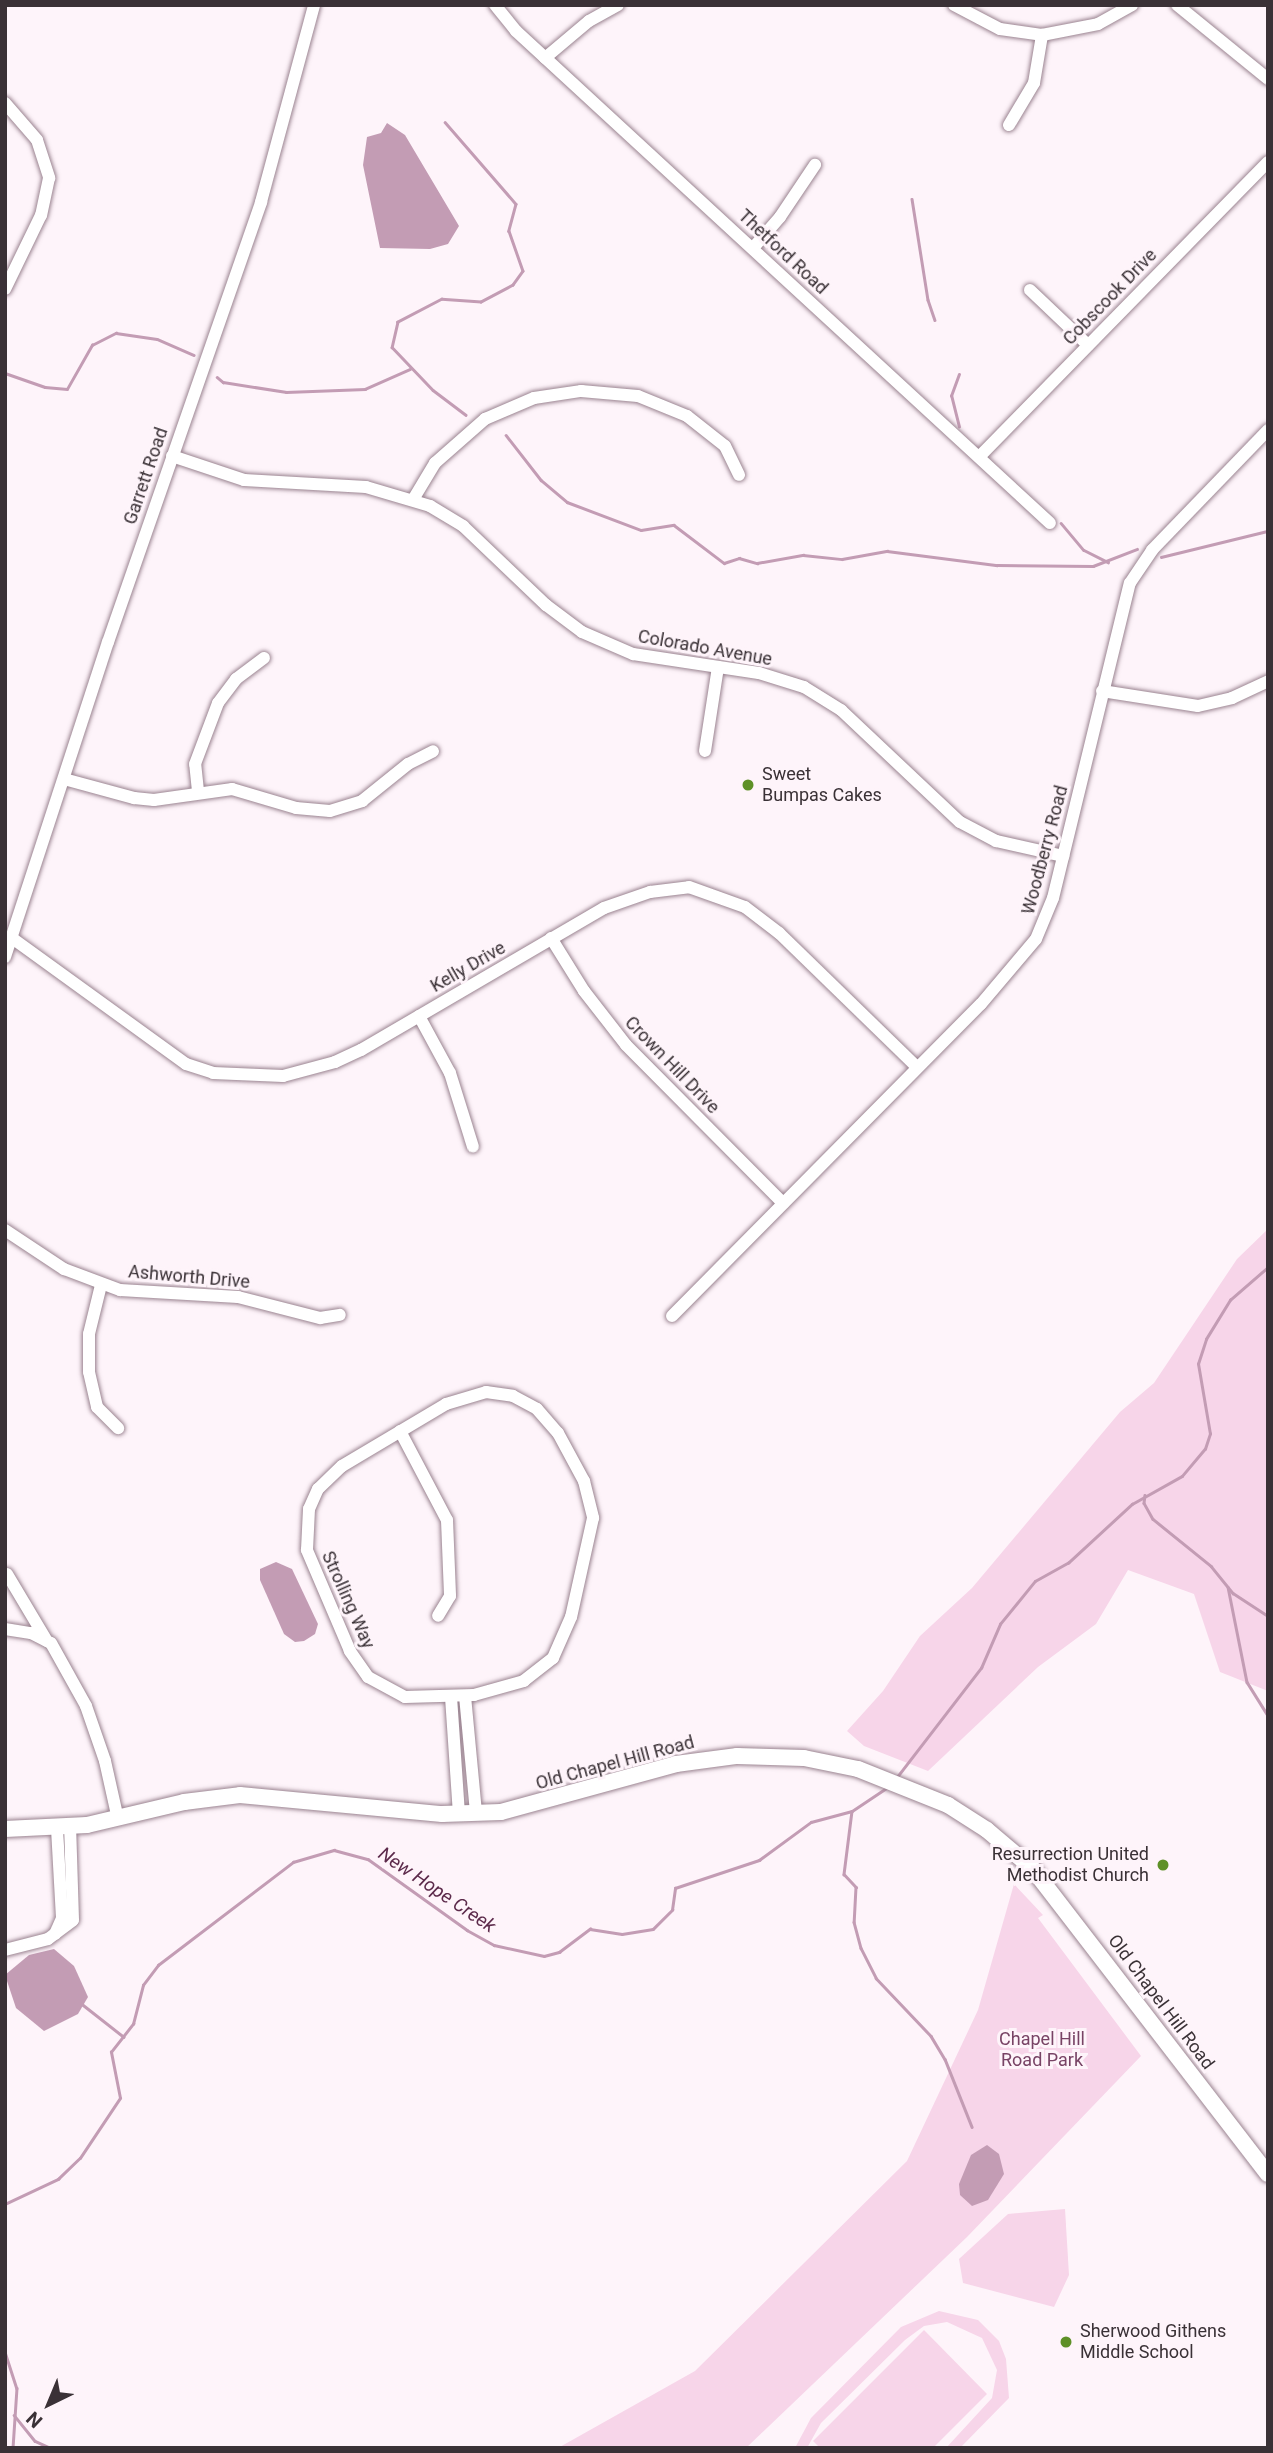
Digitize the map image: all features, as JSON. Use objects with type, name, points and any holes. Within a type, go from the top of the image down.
[{"type":"main road","name":"Old Chapel Hill Road","points":[[5,1829],[64,1827],[118,1819],[184,1802],[240,1795],[459,1814],[476,1813],[514,1809],[698,1760],[785,1757],[858,1769],[932,1796],[997,1837],[1049,1887],[1268,2174]]},
{"type":"street","name":"Garrett Road","points":[[5,957],[172,456],[265,188],[314,5]]},
{"type":"street","name":"Thetford Road","points":[[495,5],[545,58],[1049,523]]},
{"type":"street","points":[[545,58],[589,21],[618,5]]},
{"type":"street","points":[[954,5],[1000,29],[1042,35],[1098,24],[1132,5]]},
{"type":"street","points":[[1177,5],[1268,79]]},
{"type":"street","points":[[1009,125],[1034,83],[1042,35]]},
{"type":"street","points":[[5,103],[37,140],[49,178],[41,215],[5,289]]},
{"type":"street","name":"Cobscook Drive","points":[[979,457],[1268,162]]},
{"type":"street","points":[[753,248],[780,217],[815,165]]},
{"type":"street","points":[[1030,290],[1088,345]]},
{"type":"street","points":[[414,498],[435,463],[485,419],[534,398],[581,391],[638,396],[687,416],[725,446],[739,475]]},
{"type":"street","name":"Woodberry Road","points":[[672,1316],[917,1068],[1031,947],[1049,914],[1122,604],[1137,569],[1268,430]]},
{"type":"street","name":"Colorado Avenue","points":[[172,456],[244,480],[359,487],[414,498],[463,526],[546,605],[582,632],[633,654],[773,677],[804,687],[841,710],[960,822],[996,841],[1063,856]]},
{"type":"street","points":[[198,791],[195,764],[218,703],[236,679],[264,657]]},
{"type":"street","points":[[705,751],[718,667]]},
{"type":"street","points":[[1102,691],[1143,701],[1198,706],[1220,703],[1268,681]]},
{"type":"street","points":[[64,779],[113,794],[154,800],[198,791],[232,789],[296,808],[342,809],[362,801],[408,764],[433,751]]},
{"type":"street","name":"Kelly Drive","points":[[12,938],[146,1039],[186,1063],[213,1073],[260,1076],[305,1072],[352,1054],[625,898],[669,889],[707,890],[746,907],[779,933],[917,1068]]},
{"type":"street","name":"Crown Hill Drive","points":[[551,938],[591,1001],[626,1045],[783,1203]]},
{"type":"street","points":[[419,1016],[450,1073],[473,1147]]},
{"type":"street","name":"Ashworth Drive","points":[[5,1230],[64,1269],[101,1285],[138,1292],[263,1301],[320,1318],[340,1315]]},
{"type":"street","points":[[101,1285],[89,1334],[89,1372],[97,1407],[118,1427]]},
{"type":"street","name":"Strolling Way","points":[[486,1392],[513,1396],[548,1420],[589,1495],[591,1530],[562,1644],[544,1667],[524,1681],[465,1696],[405,1697],[368,1677],[350,1651],[307,1550],[309,1509],[325,1481],[460,1397],[486,1392]]},
{"type":"street","points":[[400,1432],[447,1520],[450,1596],[438,1616]]},
{"type":"street","points":[[7,1574],[86,1706],[105,1761],[118,1819]]},
{"type":"street","points":[[5,1629],[31,1633],[47,1642]]},
{"type":"street","points":[[465,1696],[476,1813]]},
{"type":"street","points":[[451,1697],[459,1814]]},
{"type":"street","points":[[455,1756],[471,1754]]},
{"type":"street","points":[[5,1950],[55,1934],[62,1918],[64,1827]]},
{"type":"green space","points":[[1268,1229],[1268,1691],[1220,1672],[1194,1594],[1128,1570],[1096,1624],[1038,1667],[928,1771],[864,1746],[847,1731],[883,1691],[920,1636],[972,1588],[1120,1412],[1154,1383],[1237,1259]]},
{"type":"green space","name":"Chapel Hill Road Park","points":[[1014,1884],[1043,1915],[1038,1918],[1141,2056],[967,2237],[746,2448],[558,2448],[695,2371],[907,2161],[978,2010]]},
{"type":"green space","points":[[1065,2209],[1069,2275],[1054,2307],[963,2283],[959,2259],[1008,2214]]},
{"type":"green space","points":[[939,2311],[978,2320],[999,2341],[1006,2359],[1009,2398],[960,2448],[946,2448],[992,2398],[997,2370],[982,2338],[947,2322],[924,2326],[905,2340],[821,2423],[807,2448],[795,2448],[811,2418],[901,2327]]},
{"type":"green space","points":[[924,2330],[987,2394],[933,2448],[820,2448],[813,2441]]},
{"type":"shaded area","points":[[387,123],[405,135],[459,226],[448,244],[430,249],[380,248],[363,165],[367,137],[381,133]]},
{"type":"shaded area","points":[[276,1562],[292,1569],[318,1624],[315,1634],[304,1641],[295,1642],[284,1634],[260,1580],[260,1569]]},
{"type":"shaded area","points":[[54,1949],[74,1966],[88,1997],[78,2014],[44,2031],[16,2008],[5,1975],[29,1955]]},
{"type":"shaded area","points":[[987,2145],[999,2154],[1004,2174],[988,2200],[972,2206],[960,2195],[959,2184],[971,2155]]},
{"type":"waterway","points":[[445,122],[516,204],[509,231],[523,271],[513,285],[481,302],[442,299],[398,322],[392,347],[433,390],[466,415]]},
{"type":"waterway","points":[[912,199],[928,300],[935,320]]},
{"type":"waterway","points":[[5,373],[45,387],[67,389],[92,345],[116,333],[157,339],[194,355]]},
{"type":"waterway","points":[[217,377],[223,382],[286,392],[365,389],[410,369]]},
{"type":"waterway","points":[[959,374],[951,396],[959,427]]},
{"type":"waterway","points":[[506,435],[541,480],[567,502],[641,530],[674,525],[724,563],[739,558],[757,563],[803,555],[842,559],[887,551],[997,565],[1093,566],[1137,549]]},
{"type":"waterway","points":[[1061,523],[1084,550],[1108,562]]},
{"type":"waterway","points":[[1161,557],[1268,531]]},
{"type":"waterway","name":"New Hope Creek","points":[[897,1777],[981,1668],[1000,1624],[1035,1581],[1068,1563],[1132,1504],[1182,1476],[1205,1449],[1210,1434],[1198,1364],[1206,1339],[1230,1300],[1268,1267]]},
{"type":"waterway","points":[[1145,1495],[1144,1503],[1153,1519],[1211,1566],[1233,1593],[1268,1616]]},
{"type":"waterway","points":[[1228,1587],[1247,1682],[1268,1715]]},
{"type":"waterway","name":"New Hope Creek","points":[[5,2204],[58,2179],[80,2158],[120,2098],[111,2052],[133,2024],[143,1985],[158,1965],[293,1862],[334,1850],[368,1859],[467,1930],[494,1945],[544,1956],[559,1952],[590,1929],[622,1934],[653,1929],[672,1910],[675,1888],[759,1860],[811,1822],[852,1811],[888,1787]]},
{"type":"waterway","points":[[852,1811],[844,1874],[856,1887],[854,1922],[861,1948],[876,1978],[931,2036],[945,2059],[972,2127]]},
{"type":"waterway","points":[[82,2004],[124,2037]]},
{"type":"waterway","name":"New Hope Creek","points":[[5,2352],[17,2388],[13,2448]]},
{"type":"waterway","points":[[14,2415],[35,2441],[51,2448]]},
{"type":"place","name":"Sweet Bumpas Cakes","points":[[748,785]]},
{"type":"place","name":"Resurrection United Methodist Church","points":[[1163,1865]]},
{"type":"place","name":"Sherwood Githens Middle School","points":[[1066,2342]]}]
